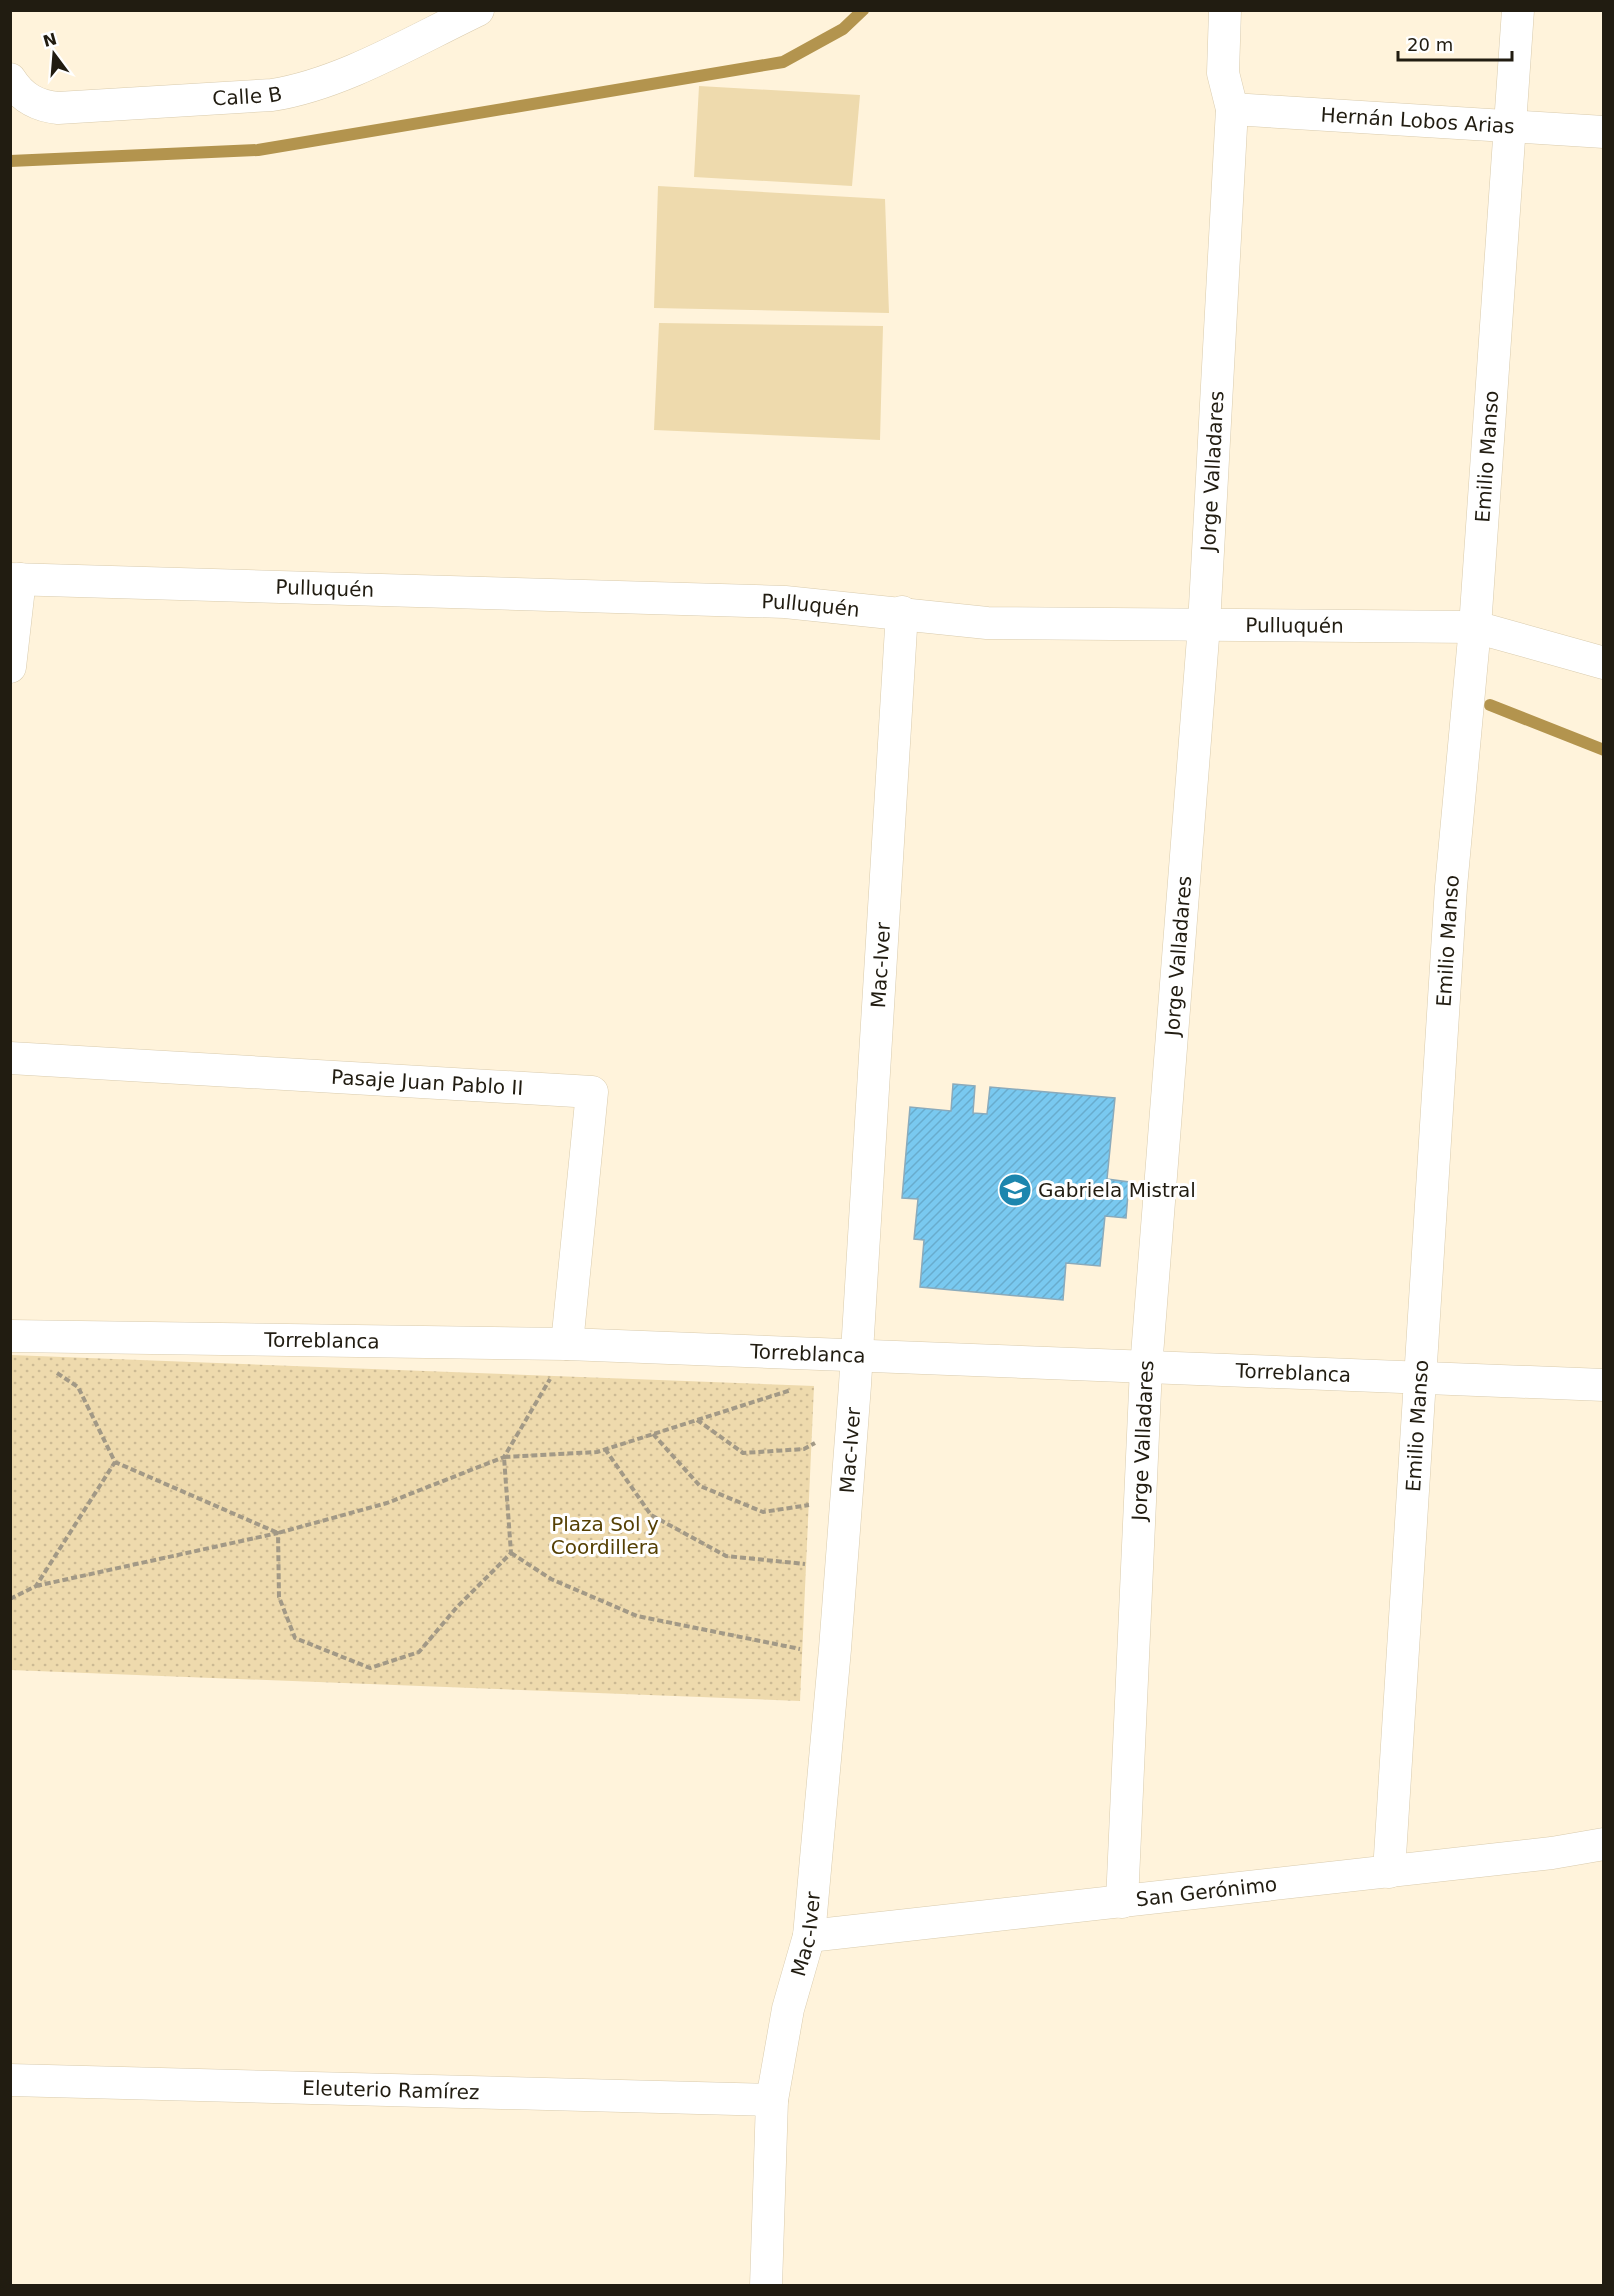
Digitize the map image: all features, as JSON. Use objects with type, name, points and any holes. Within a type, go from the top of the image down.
[{"type":"street","name":"Calle B","points":[[10,79],[17,90],[28,100],[43,106],[58,108],[293,92],[332,79],[478,10]]},
{"type":"street","name":"Jorge Valladares","points":[[1122,1902],[1146,1368],[1204,625],[1232,110],[1223,73],[1226,10]]},
{"type":"street","name":"Emilio Manso","points":[[1389,1872],[1451,888],[1475,627],[1518,10]]},
{"type":"street","name":"Hernán Lobos Arias","points":[[1232,110],[1604,132]]},
{"type":"street","name":"Pulluquén","points":[[15,579],[785,602],[902,612],[987,623],[1475,627],[1604,663]]},
{"type":"street","points":[[10,667],[15,579]]},
{"type":"street","name":"Mac-Iver","points":[[766,2286],[772,2100],[788,2009],[809,1936],[835,1649],[857,1356],[902,612]]},
{"type":"street","name":"Pasaje Juan Pablo II","points":[[10,1058],[592,1092],[567,1344]]},
{"type":"street","name":"Torreblanca","points":[[10,1336],[567,1344],[1604,1385]]},
{"type":"street","name":"San Gerónimo","points":[[809,1936],[1389,1872],[1552,1853],[1604,1844]]},
{"type":"street","name":"Eleuterio Ramírez","points":[[10,2080],[772,2100]]},
{"type":"path","points":[[278,1533],[279,1597],[295,1638],[370,1668],[419,1652],[457,1607],[511,1552],[504,1457],[559,1364],[567,1344]]},
{"type":"path","points":[[78,1386],[115,1462],[278,1533]]},
{"type":"path","points":[[10,1599],[36,1586],[278,1533],[387,1503],[504,1457],[597,1452],[779,1393]]},
{"type":"path","points":[[696,1419],[743,1453],[804,1449],[821,1440]]},
{"type":"path","points":[[653,1434],[700,1486],[763,1512],[818,1503]]},
{"type":"path","points":[[605,1449],[651,1515],[726,1556],[809,1564]]},
{"type":"path","points":[[36,1586],[115,1462]]},
{"type":"path","points":[[511,1552],[551,1579],[637,1616],[807,1650],[835,1649]]},
{"type":"green space","points":[[699,86],[860,95],[852,186],[694,177]]},
{"type":"green space","points":[[658,186],[885,199],[889,313],[654,308]]},
{"type":"green space","points":[[659,323],[883,326],[880,440],[654,430]]},
{"type":"green space","name":"Plaza Sol y Coordillera","points":[[11,1355],[814,1386],[800,1701],[11,1670]]},
{"type":"building","name":"Gabriela Mistral","points":[[953,1084],[975,1086],[973,1113],[987,1114],[990,1087],[1115,1098],[1107,1179],[1129,1182],[1126,1218],[1105,1216],[1100,1266],[1066,1263],[1063,1300],[920,1287],[924,1240],[914,1239],[918,1199],[902,1198],[910,1107],[951,1111]]},
{"type":"waterway","points":[[10,161],[258,150],[783,62],[843,29],[863,10]]},
{"type":"waterway","points":[[1490,705],[1604,750]]},
{"type":"place","name":"Gabriela Mistral","points":[[1015,1190]]}]
